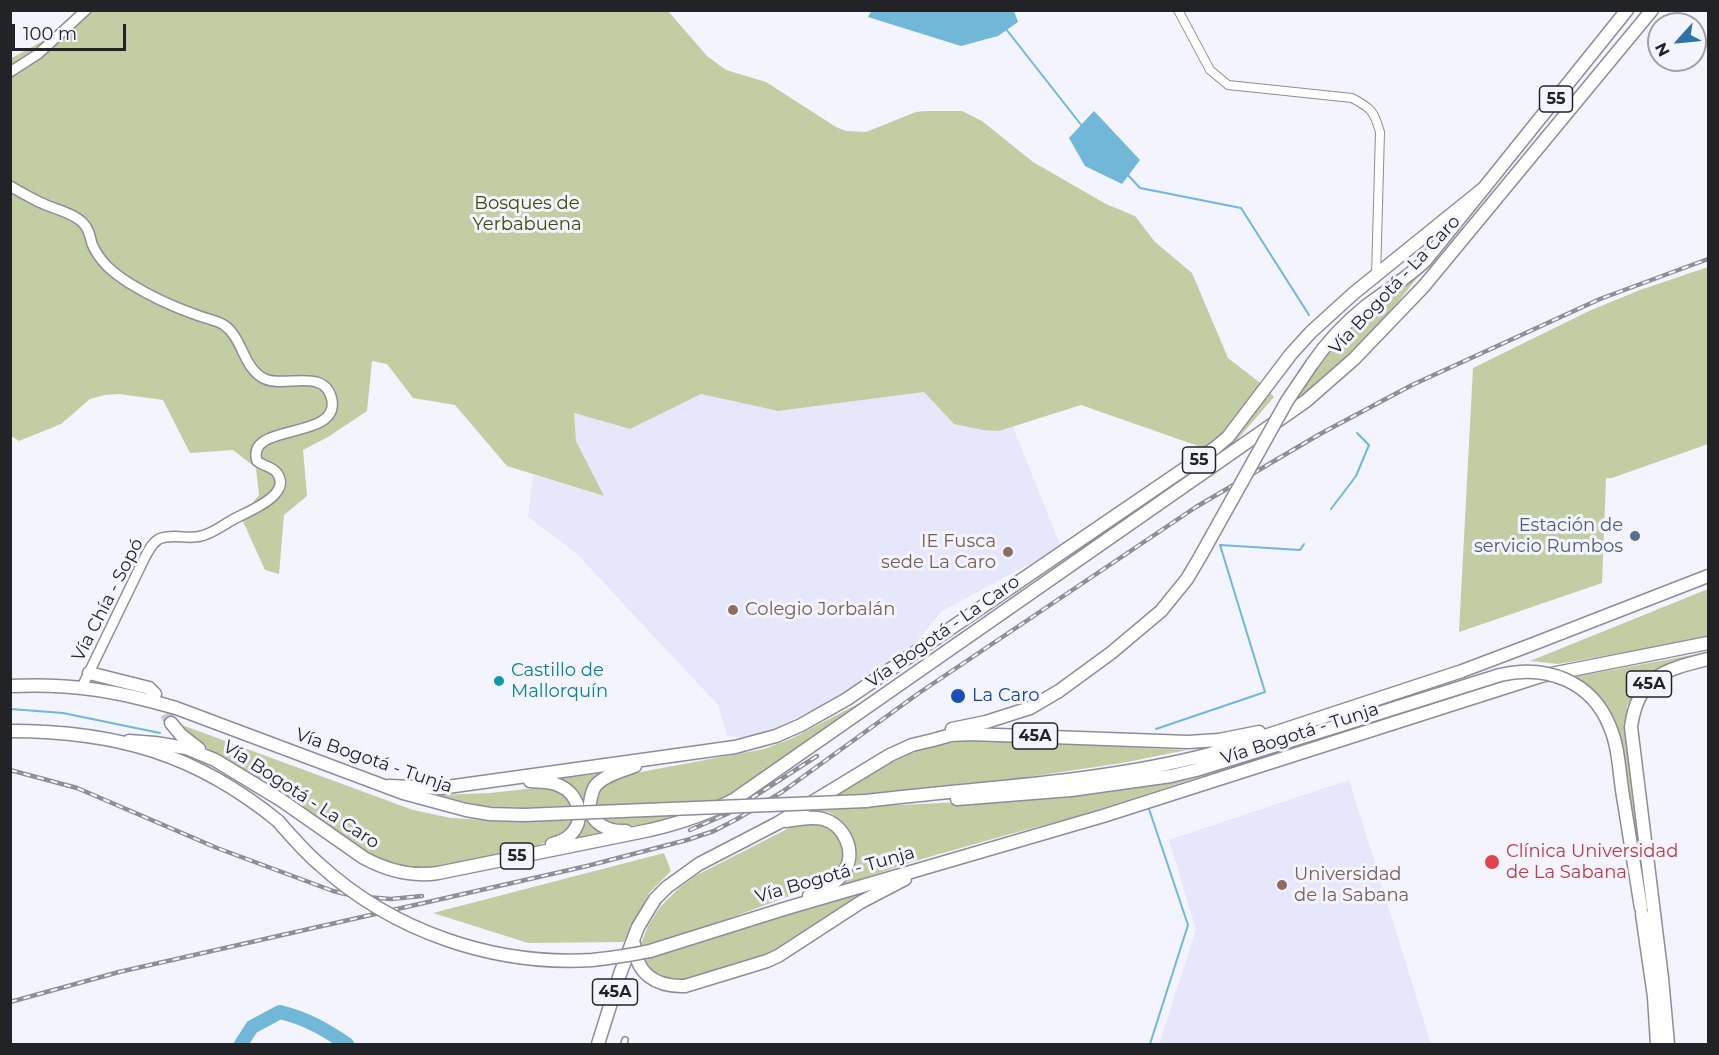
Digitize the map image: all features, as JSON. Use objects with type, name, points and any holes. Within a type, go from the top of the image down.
[{"type":"main road","name":"Vía Bogotá - La Caro","points":[[382,786],[440,788],[735,747],[776,736],[820,714],[872,682],[1215,448],[1233,430],[1290,354],[1311,332],[1354,293],[1484,188],[1627,10]]},
{"type":"main road","name":"Vía Bogotá - La Caro","points":[[94,738],[174,746],[200,753],[225,765],[281,800],[352,851],[378,866],[404,873],[438,873],[650,830],[716,810],[1306,402],[1354,359],[1424,286],[1652,10]]},
{"type":"main road","points":[[912,745],[955,729],[987,722],[1030,708],[1059,691],[1111,653],[1161,611],[1187,579],[1287,401],[1319,353],[1349,321],[1425,261],[1484,188]]},
{"type":"main road","name":"Vía Bogotá - Tunja","points":[[10,686],[82,687],[116,692],[176,708],[382,786],[466,810],[490,814],[524,815],[866,801],[1000,788],[1161,765],[1235,747],[1492,660],[1708,576]]},
{"type":"main road","name":"Vía Bogotá - Tunja","points":[[10,731],[52,732],[94,738],[145,748],[193,765],[237,790],[278,821],[319,864],[342,884],[391,916],[446,940],[503,955],[562,961],[602,959],[650,951],[787,908],[1103,816],[1541,676],[1708,643]]},
{"type":"main road","name":"45A","points":[[1668,1044],[1631,727],[1633,711],[1650,683],[1666,671],[1708,659]]},
{"type":"main road","name":"55","points":[[866,801],[979,798],[1071,790],[1146,780],[1196,770],[1514,671],[1546,672],[1566,679],[1592,698],[1610,726],[1614,739],[1629,838],[1634,855],[1657,1044]]},
{"type":"main road","points":[[89,673],[149,688],[155,694]]},
{"type":"main road","name":"45A","points":[[598,1044],[633,940],[655,899],[679,877],[699,864],[778,823],[876,763],[912,745],[951,735],[987,734],[1204,741],[1219,740],[1313,720]]},
{"type":"main road","points":[[171,723],[187,740],[225,765]]},
{"type":"main road","points":[[650,830],[621,832],[602,826],[594,819],[590,810],[590,800],[593,790],[606,777],[652,759]]},
{"type":"main road","points":[[484,863],[563,841],[577,828],[579,818],[577,802],[558,784],[501,780]]},
{"type":"main road","points":[[778,823],[813,817],[824,819],[835,824],[843,833],[849,844],[850,853],[845,871],[839,878],[787,908]]},
{"type":"main road","points":[[633,940],[637,962],[651,978],[661,984],[685,986],[778,956],[861,902],[884,890],[926,871],[975,854]]},
{"type":"street","points":[[10,72],[38,54],[86,10]]},
{"type":"street","points":[[1178,10],[1210,70],[1228,85],[1352,98],[1365,105],[1376,116],[1380,132],[1376,277]]},
{"type":"street","name":"Vía Chía - Sopó","points":[[10,186],[81,221],[103,263],[129,283],[163,303],[223,324],[235,336],[252,367],[266,380],[319,382],[324,385],[331,397],[330,412],[324,419],[311,427],[270,438],[258,447],[257,461],[273,469],[279,477],[279,488],[272,497],[211,533],[198,538],[164,537],[153,543],[82,687]]},
{"type":"shaded area","points":[[924,392],[954,424],[999,431],[1013,427],[1061,547],[942,611],[915,644],[883,668],[814,711],[796,717],[777,729],[748,738],[727,736],[718,705],[575,552],[528,517],[533,475],[603,496],[576,441],[573,413],[630,429],[701,394],[778,411]]},
{"type":"shaded area","name":"Universidad de la Sabana","points":[[1349,780],[1431,1044],[1159,1044],[1196,930],[1169,840]]},
{"type":"green space","name":"Bosques de Yerbabuena","points":[[91,11],[668,11],[707,56],[726,70],[766,82],[836,127],[846,131],[866,132],[916,112],[962,111],[982,121],[1033,162],[1106,204],[1135,216],[1155,242],[1192,273],[1228,358],[1263,385],[1274,397],[1224,455],[1081,405],[999,431],[954,424],[924,392],[778,411],[701,394],[630,429],[574,413],[576,441],[604,496],[507,466],[455,405],[413,398],[387,364],[372,361],[367,411],[328,437],[303,450],[307,496],[284,515],[279,574],[265,570],[241,517],[259,495],[256,468],[233,450],[190,453],[163,400],[119,394],[105,395],[90,399],[61,424],[19,441],[11,436],[10,59],[84,18]]},
{"type":"green space","points":[[1708,267],[1708,444],[1612,478],[1606,478],[1602,583],[1459,632],[1473,368],[1589,311],[1640,290]]},
{"type":"green space","points":[[1424,269],[1387,316],[1346,361],[1292,407],[1313,371],[1340,338]]},
{"type":"green space","points":[[1708,589],[1708,636],[1558,664],[1530,661]]},
{"type":"green space","points":[[1708,652],[1662,666],[1647,677],[1635,691],[1627,707],[1626,726],[1630,773],[1654,964],[1617,739],[1587,687],[1574,677]]},
{"type":"green space","points":[[882,691],[729,797],[698,813],[663,822],[622,827],[603,823],[595,799],[598,789],[609,780],[619,776],[764,749],[793,738]]},
{"type":"green space","points":[[171,721],[413,810],[451,818],[574,821],[571,828],[552,840],[528,849],[435,868],[411,870],[373,858],[188,736]]},
{"type":"green space","points":[[985,740],[1187,750],[1122,763],[1001,781],[876,793],[876,806],[984,801],[1177,779],[1248,761],[1078,816],[915,861],[831,889],[850,875],[855,867],[856,849],[853,839],[849,830],[836,816],[825,811],[805,813],[905,756],[928,747],[960,741]]},
{"type":"green space","points":[[607,773],[586,795],[608,834],[570,842],[584,818],[553,779]]},
{"type":"green space","points":[[545,787],[560,790],[573,806],[520,808],[483,806],[436,795],[490,793]]},
{"type":"green space","points":[[801,822],[825,825],[831,828],[840,839],[844,859],[838,873],[828,882],[689,933],[640,946],[648,926],[660,907],[678,889],[695,876]]},
{"type":"green space","points":[[664,853],[671,871],[649,893],[624,942],[528,943],[433,913]]},
{"type":"green space","points":[[877,883],[765,956],[681,982],[655,977],[640,957]]},
{"type":"water","points":[[872,10],[1014,11],[1018,22],[998,36],[961,46],[868,17]]},
{"type":"water","points":[[1094,111],[1140,160],[1122,184],[1085,166],[1069,138]]},
{"type":"waterway","points":[[1006,29],[1082,126]]},
{"type":"waterway","points":[[1127,174],[1140,188],[1241,208],[1309,315]]},
{"type":"waterway","points":[[1331,509],[1356,476],[1369,445],[1357,433]]},
{"type":"waterway","points":[[1156,729],[1265,692],[1220,545],[1300,550],[1304,544]]},
{"type":"waterway","points":[[10,709],[63,713],[160,733]]},
{"type":"waterway","points":[[1149,809],[1188,925],[1150,1044]]},
{"type":"waterway","points":[[241,1044],[252,1027],[280,1012],[315,1025],[347,1044]]},
{"type":"tunnel","points":[[157,698],[171,723]]},
{"type":"railway","points":[[10,1002],[119,972],[587,866],[714,831],[782,792],[919,693],[1196,507],[1320,434],[1412,385],[1600,299],[1708,259]]},
{"type":"railway","points":[[690,830],[727,814],[817,756]]},
{"type":"railway","points":[[10,770],[77,788],[217,848],[333,891],[354,896],[391,899],[422,896]]},
{"type":"place","name":"Estación de servicio Rumbos","points":[[1635,536]]},
{"type":"place","name":"IE Fusca sede La Caro","points":[[1008,552]]},
{"type":"place","name":"Colegio Jorbalán","points":[[733,610]]},
{"type":"place","name":"Castillo de Mallorquín","points":[[499,681]]},
{"type":"place","name":"La Caro","points":[[958,696]]},
{"type":"place","name":"Clínica Universidad de La Sabana","points":[[1492,862]]},
{"type":"place","name":"Universidad de la Sabana","points":[[1282,885]]}]
